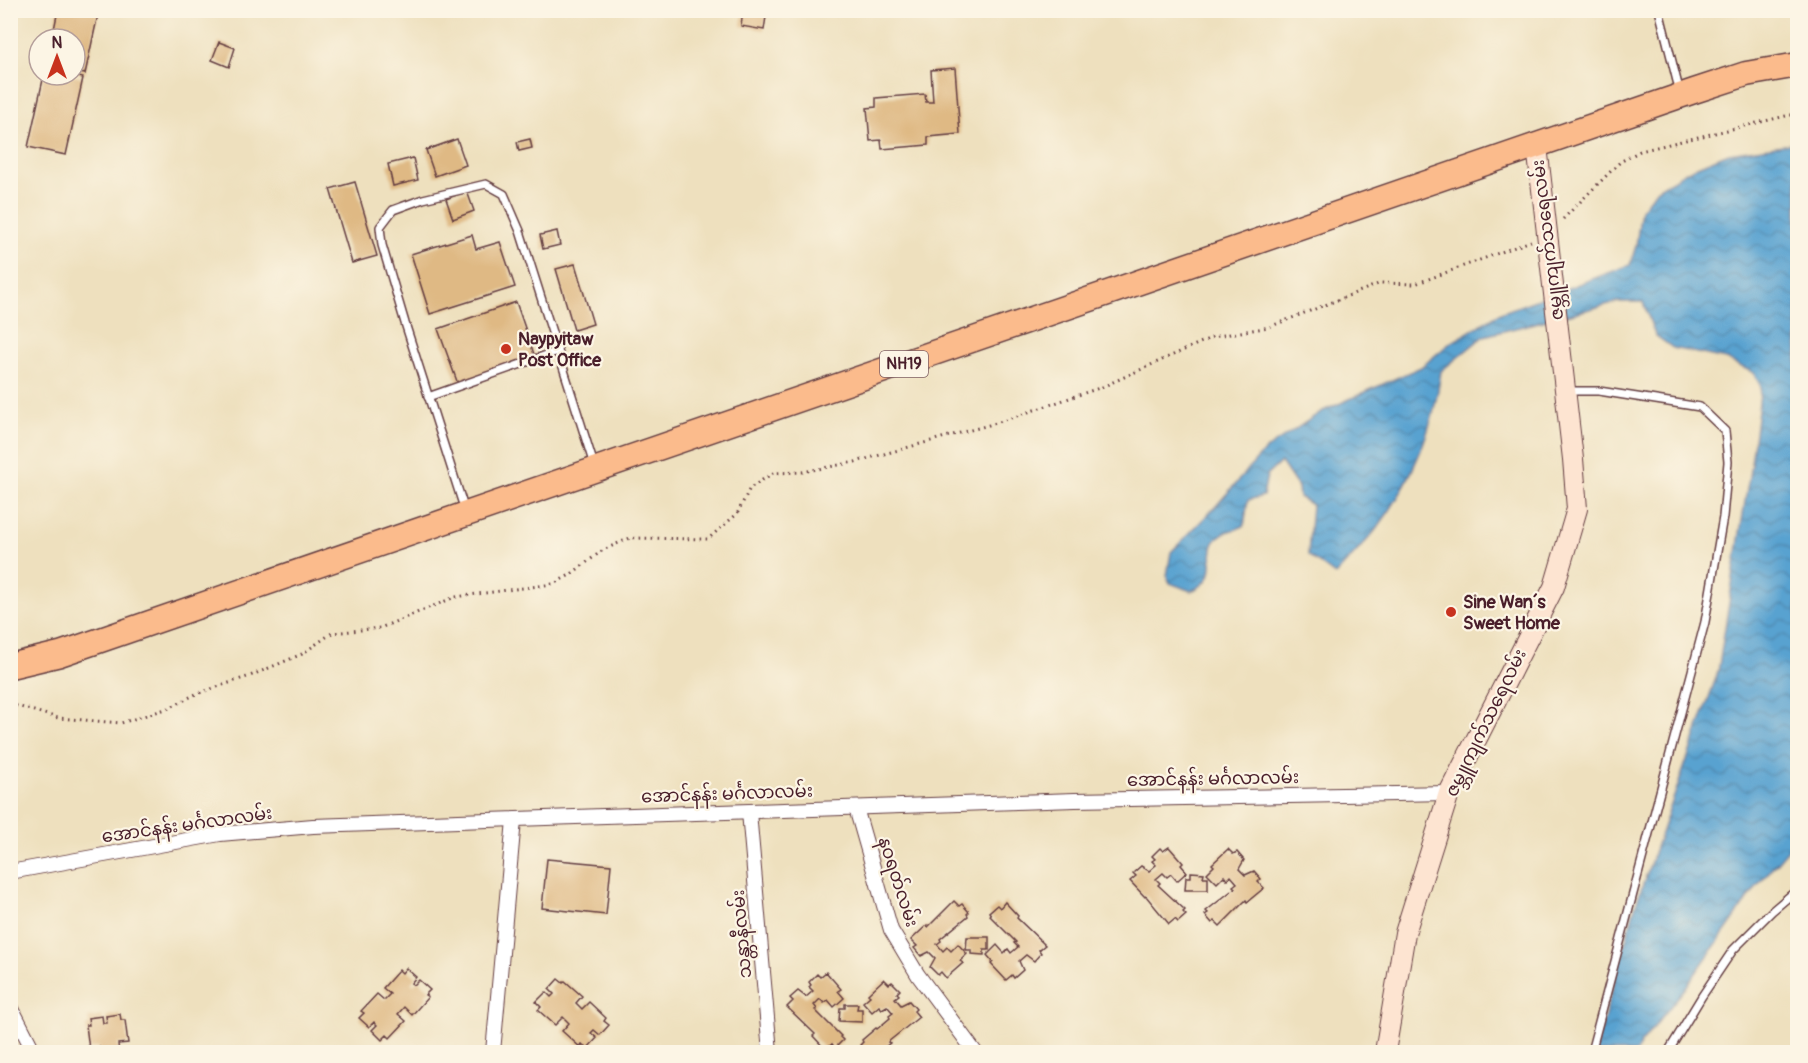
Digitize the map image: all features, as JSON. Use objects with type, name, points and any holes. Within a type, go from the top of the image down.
[{"type":"highway","name":"NH19","points":[[10,666],[60,654],[1681,95],[1746,74],[1797,64]]},
{"type":"main road","name":"ဇမ္ဘူကျက်သရေလမ်း","points":[[1385,1053],[1405,933],[1449,793],[1554,587],[1577,509],[1537,146]]},
{"type":"street","name":"အောင်နန်း မင်္ဂလာလမ်း","points":[[10,872],[220,834],[313,826],[1075,800],[1449,793]]},
{"type":"street","name":"နဝရတ်လမ်း","points":[[856,808],[891,930],[918,975],[975,1053]]},
{"type":"street","name":"သန္တာနီလမ်း","points":[[749,812],[770,1053]]},
{"type":"street","points":[[493,1053],[514,820]]},
{"type":"street","points":[[10,1005],[34,1053]]},
{"type":"lane","points":[[10,16],[12,10]]},
{"type":"lane","points":[[1659,10],[1681,95]]},
{"type":"lane","points":[[466,514],[385,256],[380,227],[393,210],[486,184],[504,195],[520,231],[595,470]]},
{"type":"lane","points":[[428,397],[558,351]]},
{"type":"lane","points":[[1565,391],[1599,391],[1700,407],[1725,431],[1728,462],[1723,517],[1705,622],[1591,1053]]},
{"type":"lane","points":[[1668,1053],[1733,950],[1797,889]]},
{"type":"path","points":[[10,704],[58,718],[121,723],[169,708],[196,694],[250,676],[302,654],[332,633],[380,628],[455,597],[553,584],[570,575],[603,550],[630,538],[708,539],[737,514],[750,488],[772,473],[802,472],[855,462],[996,423],[1102,387],[1213,337],[1269,327],[1381,283],[1415,284],[1547,235],[1620,162],[1640,151],[1797,115]]},
{"type":"water","points":[[1797,143],[1797,839],[1757,886],[1686,987],[1636,1052],[1595,1052],[1635,907],[1718,672],[1761,387],[1754,373],[1726,359],[1673,348],[1655,335],[1643,302],[1617,302],[1484,336],[1441,371],[1433,413],[1411,473],[1378,527],[1335,575],[1308,555],[1312,505],[1299,497],[1298,487],[1281,462],[1267,475],[1263,496],[1248,500],[1244,526],[1221,535],[1215,541],[1212,548],[1211,571],[1202,585],[1191,591],[1170,583],[1167,576],[1171,552],[1217,505],[1265,450],[1321,412],[1421,367],[1449,344],[1498,314],[1630,265],[1636,246],[1641,210],[1657,189],[1695,167],[1729,153]]},
{"type":"building","points":[[58,10],[99,10],[87,65],[87,27],[54,27]]},
{"type":"building","points":[[743,10],[767,10],[764,30],[741,26]]},
{"type":"building","points":[[219,42],[235,48],[229,67],[212,60]]},
{"type":"building","points":[[955,68],[960,134],[928,137],[928,145],[882,149],[881,140],[870,141],[867,108],[876,107],[876,98],[925,94],[926,102],[933,102],[931,70]]},
{"type":"building","points":[[41,87],[81,87],[66,155],[28,147]]},
{"type":"building","points":[[457,139],[466,165],[435,176],[426,150]]},
{"type":"building","points":[[530,139],[532,148],[519,151],[517,142]]},
{"type":"building","points":[[413,158],[418,180],[393,186],[388,164]]},
{"type":"building","points":[[355,182],[377,256],[352,263],[330,189]]},
{"type":"building","points":[[467,191],[474,211],[453,219],[446,199]]},
{"type":"building","points":[[557,231],[560,245],[543,249],[540,235]]},
{"type":"building","points":[[472,235],[476,249],[500,242],[515,287],[430,314],[411,254]]},
{"type":"building","points":[[575,264],[593,324],[574,330],[556,269]]},
{"type":"building","points":[[516,302],[535,357],[458,384],[438,329]]},
{"type":"building","points":[[1169,847],[1183,863],[1181,865],[1187,872],[1177,881],[1171,874],[1167,877],[1163,873],[1156,879],[1160,883],[1158,885],[1185,910],[1183,912],[1186,915],[1178,922],[1175,919],[1169,924],[1130,881],[1136,876],[1133,873],[1141,866],[1149,871],[1156,865],[1152,861],[1155,859],[1152,856],[1160,848],[1163,851]]},
{"type":"building","points":[[1228,849],[1233,854],[1237,852],[1244,860],[1239,869],[1245,875],[1254,871],[1261,879],[1258,882],[1264,888],[1247,902],[1246,900],[1220,926],[1215,921],[1212,923],[1205,915],[1208,913],[1206,911],[1235,888],[1233,886],[1237,883],[1231,876],[1227,880],[1224,876],[1217,883],[1207,873],[1214,866],[1212,864]]},
{"type":"building","points":[[547,859],[611,865],[606,915],[542,908]]},
{"type":"building","points":[[1191,872],[1204,873],[1203,877],[1208,877],[1208,890],[1185,890],[1186,877],[1191,877]]},
{"type":"building","points":[[954,901],[959,906],[962,904],[969,912],[968,916],[937,944],[943,951],[947,947],[951,951],[958,944],[967,954],[960,961],[963,963],[946,978],[941,972],[938,975],[930,967],[935,958],[929,952],[921,956],[914,948],[917,946],[911,940]]},
{"type":"building","points":[[1005,902],[1018,916],[1017,918],[1045,945],[1039,950],[1041,953],[1034,961],[1026,955],[1019,961],[1023,970],[1014,978],[1012,975],[1006,980],[991,964],[993,962],[987,955],[997,945],[1004,953],[1008,949],[1011,953],[1018,947],[1014,943],[1016,942],[990,916],[989,912],[997,905],[1000,908]]},
{"type":"building","points":[[967,937],[989,937],[989,950],[984,950],[984,955],[971,954],[971,950],[966,950]]},
{"type":"building","points":[[406,968],[416,977],[411,983],[414,985],[419,980],[430,990],[425,995],[428,997],[412,1015],[404,1007],[398,1014],[406,1021],[390,1038],[387,1035],[382,1040],[372,1030],[377,1025],[374,1022],[369,1027],[359,1018],[364,1013],[361,1011],[377,994],[384,1000],[390,994],[383,988],[399,970],[402,973]]},
{"type":"building","points":[[826,972],[841,989],[838,991],[844,998],[834,1007],[828,1000],[824,1003],[820,999],[814,1005],[817,1009],[815,1010],[843,1040],[835,1048],[832,1044],[826,1050],[813,1036],[815,1034],[787,1007],[793,1001],[790,998],[798,991],[806,997],[813,991],[809,987],[811,985],[809,982],[817,974],[820,977]]},
{"type":"building","points":[[558,979],[563,983],[565,981],[582,996],[576,1003],[582,1009],[589,1002],[606,1018],[604,1021],[609,1025],[600,1035],[594,1030],[591,1033],[597,1038],[587,1049],[582,1044],[580,1047],[562,1031],[569,1023],[563,1017],[555,1025],[538,1010],[541,1007],[536,1002],[546,992],[551,997],[554,994],[549,989]]},
{"type":"building","points":[[884,979],[889,984],[892,982],[900,990],[897,993],[899,995],[895,998],[901,1005],[909,1001],[919,1017],[879,1052],[870,1050],[867,1052],[860,1045],[862,1040],[890,1018],[889,1016],[893,1013],[887,1006],[882,1009],[879,1006],[872,1012],[863,1002]]},
{"type":"building","points":[[845,1004],[858,1004],[857,1009],[862,1009],[862,1022],[839,1021],[840,1008],[845,1008]]},
{"type":"building","points":[[120,1014],[121,1020],[125,1020],[128,1043],[118,1044],[119,1052],[99,1052],[99,1047],[89,1049],[86,1025],[89,1025],[88,1018],[102,1016],[103,1023],[107,1023],[106,1016]]},
{"type":"place","name":"Naypyitaw Post Office","points":[[506,349]]},
{"type":"place","name":"Sine Wan´s Sweet Home","points":[[1451,612]]}]
